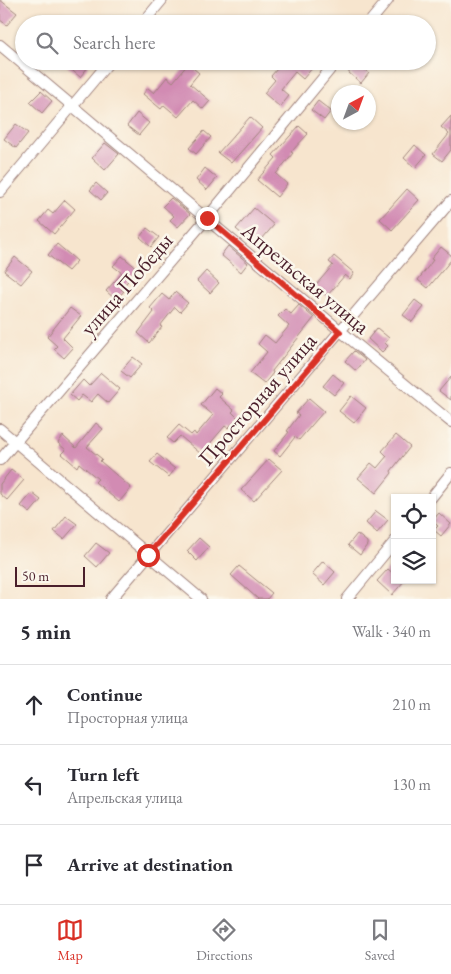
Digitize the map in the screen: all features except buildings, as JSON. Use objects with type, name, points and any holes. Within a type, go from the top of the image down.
[{"type":"street","points":[[150,15],[162,0]]},
{"type":"street","points":[[376,15],[388,0]]},
{"type":"street","name":"Апрельская улица","points":[[0,45],[15,58]]},
{"type":"street","name":"Апрельская улица","points":[[30,70],[340,332],[451,422]]},
{"type":"street","points":[[0,192],[103,70]]},
{"type":"street","name":"улица Победы","points":[[0,460],[207,218],[330,70]]},
{"type":"street","name":"Просторная улица","points":[[111,599],[451,201]]},
{"type":"street","points":[[0,429],[200,599]]},
{"type":"street","points":[[434,494],[451,473]]},
{"type":"street","points":[[347,599],[391,547]]},
{"type":"route","points":[[148,555],[340,332],[207,218]]}]
